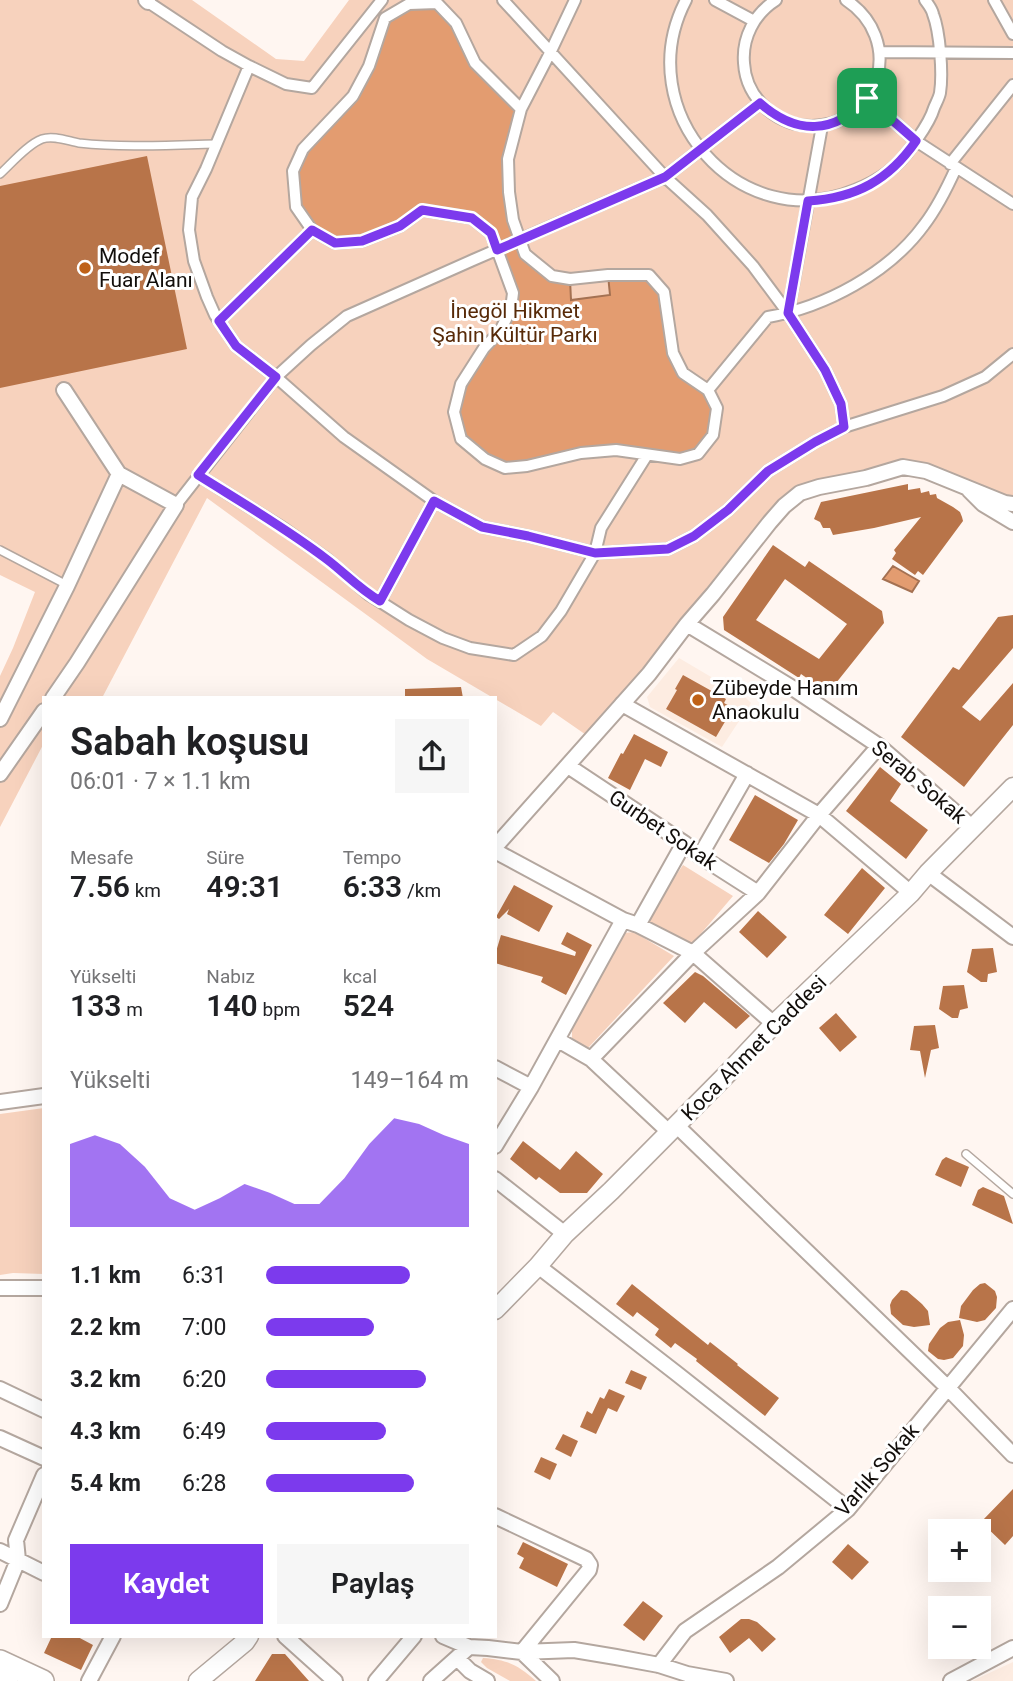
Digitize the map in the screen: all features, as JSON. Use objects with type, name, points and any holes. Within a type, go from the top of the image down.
[{"type":"main road","points":[[0,1661],[43,1681]]},
{"type":"main road","points":[[0,1678],[7,1681]]},
{"type":"street","points":[[147,1],[249,66],[286,84],[312,88],[382,0]]},
{"type":"street","points":[[503,0],[665,177],[707,215],[753,266],[825,370],[841,404],[844,427]]},
{"type":"street","points":[[521,109],[475,63],[456,23],[436,4],[410,4],[385,18],[369,66],[353,96],[303,149],[293,172],[296,207],[312,230],[335,243],[362,241],[400,226],[422,210],[472,218],[491,233],[513,293],[511,309],[500,331],[484,348],[461,384],[454,412],[461,439],[485,459],[505,468],[527,466],[581,453],[616,450],[680,459],[698,454],[713,435],[717,408],[708,390],[683,373],[673,353],[664,292],[649,275],[570,279],[552,276],[525,254],[513,220],[508,159],[521,109],[575,0]]},
{"type":"street","points":[[686,0],[678,14],[669,57],[676,107],[687,130],[701,150],[725,173],[747,186],[766,195],[808,201],[843,195],[871,184],[905,157],[930,120],[940,93],[940,53],[933,13],[925,0]]},
{"type":"street","points":[[715,0],[754,21]]},
{"type":"street","points":[[776,0],[761,12],[746,37],[744,72],[760,103],[788,122],[805,126],[822,126],[848,116],[867,98],[875,84],[880,52],[876,35],[860,4],[846,0]]},
{"type":"street","points":[[994,0],[1013,34]]},
{"type":"street","points":[[880,52],[1013,53]]},
{"type":"street","points":[[249,66],[192,197],[189,230],[194,261],[219,321],[236,346],[344,437],[434,501],[482,527],[595,553],[668,549],[694,536],[728,510],[768,471],[815,442],[844,427],[943,396],[985,377],[1013,354]]},
{"type":"street","points":[[708,390],[768,317],[821,302],[879,269],[923,228],[938,205],[953,167],[1013,85]]},
{"type":"street","points":[[867,98],[916,141],[1013,204]]},
{"type":"street","points":[[54,696],[176,505],[276,377],[311,345],[347,316],[665,177],[760,103]]},
{"type":"street","points":[[788,313],[822,126]]},
{"type":"street","points":[[219,321],[312,230]]},
{"type":"street","points":[[64,390],[119,474],[176,505]]},
{"type":"street","points":[[198,475],[283,528],[327,559],[368,594],[409,620],[470,649],[514,655],[542,636],[561,611],[595,553],[601,528],[647,455]]},
{"type":"street","points":[[497,847],[649,674],[770,522],[800,493],[902,467],[926,471],[1013,504]]},
{"type":"street","points":[[0,719],[67,586],[119,474]]},
{"type":"street","points":[[966,486],[983,504],[1013,522]]},
{"type":"street","points":[[380,601],[434,501]]},
{"type":"street","name":"Serab Sokak","points":[[688,624],[794,689],[879,746],[972,827]]},
{"type":"street","points":[[622,704],[819,815],[911,893]]},
{"type":"street","points":[[0,774],[42,714]]},
{"type":"street","points":[[590,1059],[693,953],[758,893],[819,815],[879,746]]},
{"type":"street","name":"Gurbet Sokak","points":[[568,766],[758,893]]},
{"type":"street","points":[[700,856],[747,774]]},
{"type":"street","name":"Koca Ahmet Caddesi","points":[[497,1308],[565,1234],[673,1129],[774,1024],[911,893],[1013,787]]},
{"type":"street","points":[[638,925],[684,843]]},
{"type":"street","points":[[497,850],[623,920],[693,953],[774,1024]]},
{"type":"street","points":[[928,873],[1013,937]]},
{"type":"street","points":[[497,1143],[558,1040],[623,920]]},
{"type":"street","points":[[558,1040],[590,1059],[673,1129],[947,1387],[1013,1455]]},
{"type":"street","points":[[497,1069],[531,1087]]},
{"type":"street","points":[[0,1102],[42,1096]]},
{"type":"street","points":[[497,1182],[565,1234]]},
{"type":"street","points":[[538,1266],[848,1509]]},
{"type":"street","points":[[0,1288],[42,1288]]},
{"type":"street","name":"Varlık Sokak","points":[[659,1665],[685,1631],[778,1567],[848,1509],[1013,1309]]},
{"type":"street","points":[[0,1389],[42,1409]]},
{"type":"street","points":[[0,1438],[42,1457]]},
{"type":"street","points":[[0,1604],[18,1560],[16,1540],[42,1480]]},
{"type":"street","points":[[497,1517],[586,1559],[590,1565],[589,1570],[522,1652]]},
{"type":"street","points":[[0,1551],[42,1572]]},
{"type":"street","points":[[89,1681],[112,1638]]},
{"type":"street","points":[[198,1681],[248,1638]]},
{"type":"street","points":[[287,1638],[335,1681]]},
{"type":"street","points":[[376,1681],[412,1638]]},
{"type":"street","points":[[448,1638],[468,1647],[522,1652],[574,1650],[659,1665],[687,1674],[726,1681]]},
{"type":"street","points":[[431,1681],[468,1647]]},
{"type":"street","points":[[951,1681],[1013,1648]]},
{"type":"street","points":[[522,1652],[552,1681]]},
{"type":"street","points":[[457,1658],[470,1671],[487,1681]]},
{"type":"lane","points":[[0,174],[33,144],[43,139],[109,145],[216,144]]},
{"type":"lane","points":[[0,550],[67,586]]},
{"type":"lane","points":[[966,1154],[1013,1194]]},
{"type":"shaded area","points":[[437,3],[456,23],[475,63],[521,109],[508,159],[509,192],[525,254],[551,276],[570,279],[571,300],[610,295],[608,275],[649,275],[664,292],[683,373],[708,390],[717,408],[713,435],[698,454],[680,459],[616,450],[505,468],[461,439],[454,412],[461,384],[500,331],[513,293],[491,233],[472,218],[422,210],[400,226],[335,243],[312,230],[296,207],[293,171],[303,149],[353,96],[385,18],[409,4]]},
{"type":"shaded area","points":[[893,566],[919,581],[912,592],[883,579]]},
{"type":"shaded area","name":"Zübeyde Hanım Anaokulu","points":[[679,658],[751,703],[722,747],[650,707],[647,697]]},
{"type":"shaded area","points":[[1013,1662],[1013,1681],[972,1681]]},
{"type":"green space","name":"İnegöl Hikmet Şahin Kültür Parkı","points":[[0,0],[192,0],[276,59],[304,61],[349,0],[1013,0],[1013,504],[903,467],[800,493],[592,739],[553,712],[541,726],[497,700],[497,696],[490,696],[427,659],[207,498],[103,696],[42,696],[42,747],[0,827],[0,676],[35,592],[0,575]]},
{"type":"green space","points":[[683,865],[733,896],[693,943],[687,944],[649,922],[647,917]]},
{"type":"green space","points":[[634,932],[674,956],[588,1048],[572,1038],[572,1027],[624,933]]},
{"type":"green space","points":[[42,1108],[42,1274],[0,1275],[0,1114]]},
{"type":"green space","points":[[483,1658],[512,1664],[536,1681],[510,1681],[487,1668],[481,1662]]},
{"type":"building","name":"Modef Fuar Alanı","points":[[147,156],[187,349],[0,388],[0,186]]},
{"type":"building","points":[[908,484],[908,490],[920,488],[921,493],[929,491],[930,495],[936,494],[937,498],[960,512],[963,521],[923,575],[918,571],[915,575],[892,559],[896,553],[894,550],[921,517],[833,535],[830,528],[823,528],[820,522],[814,519],[821,502]]},
{"type":"building","points":[[773,545],[805,567],[809,561],[882,611],[884,623],[828,693],[801,674],[799,678],[724,630],[723,617]],"holes":[[[785,579],[847,624],[819,659],[756,620]]]},
{"type":"building","points":[[1013,615],[1013,648],[962,707],[980,721],[1013,683],[1013,725],[964,787],[901,737],[953,667],[959,670],[998,617]]},
{"type":"building","points":[[683,675],[726,699],[724,703],[733,708],[716,737],[666,709]]},
{"type":"building","points":[[461,687],[463,696],[405,696],[405,689]]},
{"type":"building","points":[[634,734],[668,752],[661,767],[645,759],[630,790],[608,778]]},
{"type":"building","points":[[880,767],[901,784],[890,801],[928,830],[906,859],[846,811]]},
{"type":"building","points":[[755,795],[798,820],[769,863],[729,840]]},
{"type":"building","points":[[862,868],[885,888],[848,934],[824,915]]},
{"type":"building","points":[[514,885],[553,906],[539,932],[507,914],[509,909],[499,919],[497,915]]},
{"type":"building","points":[[758,911],[787,937],[767,958],[739,932]]},
{"type":"building","points":[[567,932],[592,945],[566,995],[541,982],[543,977],[497,964],[497,948],[501,935],[575,956],[576,952],[561,944]]},
{"type":"building","points":[[993,948],[997,972],[988,974],[987,982],[981,982],[967,972],[972,949]]},
{"type":"building","points":[[695,972],[750,1016],[736,1029],[704,1002],[685,1023],[663,1003]]},
{"type":"building","points":[[964,985],[968,1008],[960,1010],[958,1018],[952,1018],[939,1009],[943,986]]},
{"type":"building","points":[[836,1013],[857,1037],[840,1052],[819,1028]]},
{"type":"building","points":[[935,1025],[939,1048],[931,1050],[925,1078],[920,1051],[910,1050],[914,1026]]},
{"type":"building","points":[[523,1141],[560,1170],[576,1151],[603,1174],[587,1193],[560,1193],[539,1177],[536,1180],[510,1159]]},
{"type":"building","points":[[946,1157],[969,1167],[961,1187],[935,1175]]},
{"type":"building","points":[[983,1187],[1004,1196],[1013,1224],[972,1205],[978,1190]]},
{"type":"building","points":[[985,1283],[995,1291],[996,1308],[985,1320],[977,1322],[959,1318],[961,1306],[973,1290]]},
{"type":"building","points":[[632,1284],[779,1398],[765,1416],[696,1361],[697,1359],[675,1343],[671,1348],[655,1335],[659,1329],[637,1312],[633,1317],[616,1304]]},
{"type":"building","points":[[901,1290],[907,1291],[928,1311],[930,1325],[903,1325],[891,1314],[892,1300]]},
{"type":"building","points":[[960,1320],[964,1335],[963,1346],[953,1358],[938,1359],[928,1351],[929,1344],[940,1328],[948,1322]]},
{"type":"building","points":[[631,1370],[647,1377],[641,1390],[625,1383]]},
{"type":"building","points":[[609,1389],[625,1396],[617,1412],[608,1408],[596,1434],[580,1427],[587,1411],[592,1414],[600,1397],[604,1399]]},
{"type":"building","points":[[563,1434],[578,1441],[571,1457],[555,1449]]},
{"type":"building","points":[[541,1457],[557,1464],[550,1480],[534,1472]]},
{"type":"building","points":[[1013,1489],[1013,1536],[1005,1545],[991,1532],[991,1519],[984,1519]]},
{"type":"building","points":[[523,1542],[568,1564],[557,1587],[519,1568],[524,1558],[517,1554]]},
{"type":"building","points":[[848,1544],[869,1562],[852,1580],[832,1562]]},
{"type":"building","points":[[643,1601],[663,1616],[644,1641],[623,1625]]},
{"type":"building","points":[[741,1619],[757,1622],[776,1639],[762,1652],[749,1638],[730,1653],[719,1637]]},
{"type":"building","points":[[51,1638],[80,1638],[93,1645],[81,1670],[44,1653]]},
{"type":"building","points":[[272,1654],[285,1654],[309,1681],[255,1681]]},
{"type":"place","name":"Modef Fuar Alanı","points":[[85,268]]},
{"type":"place","name":"Zübeyde Hanım Anaokulu","points":[[698,700]]},
{"type":"route","points":[[867,98],[916,141],[905,157],[871,184],[843,195],[808,201],[788,313],[825,370],[841,404],[844,427],[768,471],[728,510],[694,536],[668,549],[595,553],[482,527],[434,501],[380,601],[283,528],[198,475],[276,377],[236,346],[219,321],[312,230],[335,243],[362,241],[400,226],[422,210],[450,213],[472,218],[491,233],[497,250],[665,177],[760,103],[788,122],[822,126],[848,116],[867,98]]}]
